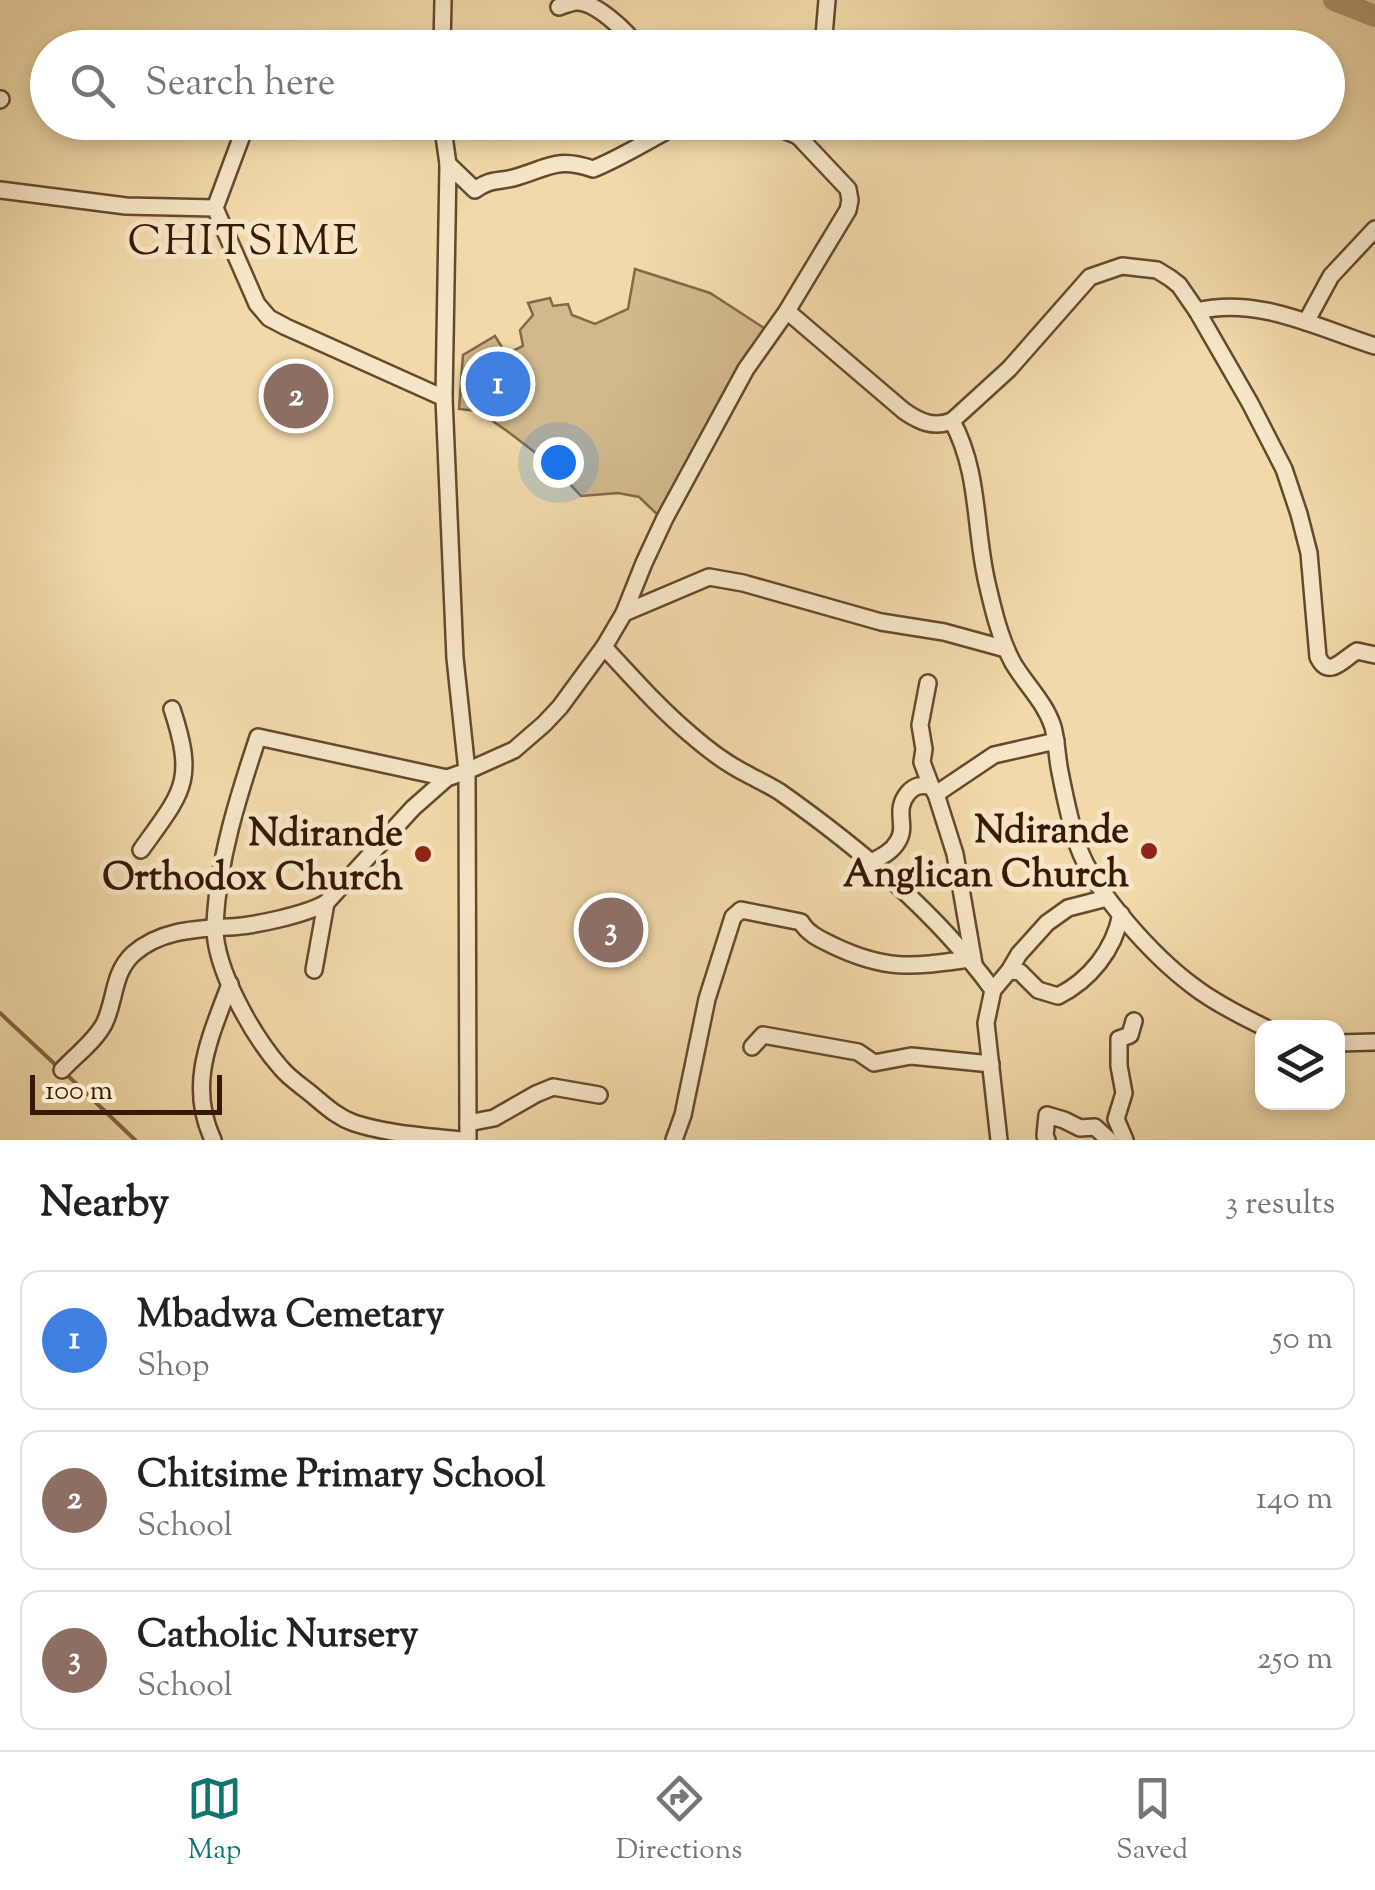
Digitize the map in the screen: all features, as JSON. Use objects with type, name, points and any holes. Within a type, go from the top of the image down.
[{"type":"street","points":[[442,30],[443,0]]},
{"type":"street","points":[[825,30],[828,0]]},
{"type":"street","points":[[559,7],[580,2],[602,12],[622,30]]},
{"type":"street","points":[[241,140],[215,208],[256,304],[286,328],[444,398]]},
{"type":"street","points":[[445,140],[448,164],[444,398],[456,658],[466,772],[468,1131],[553,1088],[598,1095]]},
{"type":"street","points":[[448,164],[475,190],[486,181],[514,178],[558,162],[593,169],[648,140]]},
{"type":"street","points":[[62,1070],[101,1030],[116,979],[136,952],[182,930],[232,927],[312,911],[326,903],[413,808],[447,778],[514,750],[560,707],[624,613],[674,501],[746,369],[848,210],[848,190],[810,140]]},
{"type":"street","points":[[0,190],[126,206],[215,208]]},
{"type":"street","points":[[1306,322],[1332,276],[1375,229]]},
{"type":"street","points":[[786,311],[904,411],[932,425],[952,420],[1009,369],[1090,277],[1122,266],[1157,270],[1178,284],[1197,311],[1284,470],[1308,553],[1321,664],[1336,667],[1357,651],[1375,655]]},
{"type":"street","points":[[1197,311],[1233,306],[1306,322],[1375,346]]},
{"type":"street","points":[[952,420],[972,472],[987,586],[1006,649],[1046,708],[1086,866],[1121,914],[1192,986],[1255,1022]]},
{"type":"street","points":[[624,613],[709,577],[1006,649]]},
{"type":"street","points":[[604,647],[692,736],[798,804],[908,894],[993,990]]},
{"type":"street","points":[[928,683],[920,726],[922,762],[955,854],[972,962]]},
{"type":"street","points":[[141,850],[181,792],[186,768],[172,709]]},
{"type":"street","points":[[447,778],[258,737],[227,843],[215,927],[218,953],[230,984],[281,1069],[334,1114],[354,1123],[460,1140]]},
{"type":"street","points":[[933,790],[994,755],[1056,741]]},
{"type":"street","points":[[871,862],[898,841],[901,802],[912,788],[921,785],[933,790]]},
{"type":"street","points":[[999,1140],[986,1023],[993,990],[1047,923],[1068,908],[1107,898]]},
{"type":"street","points":[[314,970],[326,903]]},
{"type":"street","points":[[674,1140],[707,999],[736,912],[801,922],[806,931],[864,959],[902,967],[972,962]]},
{"type":"street","points":[[1009,972],[1020,972],[1038,990],[1058,996],[1076,988],[1106,956],[1121,914]]},
{"type":"street","points":[[213,1140],[204,1120],[204,1051],[230,984]]},
{"type":"street","points":[[1124,1140],[1116,1119],[1124,1093],[1118,1040],[1130,1035],[1134,1021]]},
{"type":"street","points":[[752,1047],[763,1035],[858,1052],[874,1062],[911,1056],[991,1064]]},
{"type":"street","points":[[1345,1043],[1375,1042]]},
{"type":"street","points":[[1047,1140],[1047,1115],[1080,1128],[1095,1127],[1109,1140]]},
{"type":"shaded area","points":[[635,269],[710,293],[764,328],[660,517],[639,497],[618,493],[581,496],[554,467],[507,431],[478,411],[459,409],[463,355],[495,336],[506,354],[523,346],[520,330],[533,315],[528,303],[550,298],[553,306],[568,304],[572,315],[595,324],[628,309]]},
{"type":"waterway","points":[[1334,0],[1375,16]]},
{"type":"waterway","points":[[0,1013],[59,1068]]},
{"type":"waterway","points":[[66,1074],[135,1140]]},
{"type":"place","name":"Mbadwa Cemetary","points":[[498,384]]},
{"type":"place","name":"Chitsime Primary School","points":[[296,396]]},
{"type":"place","name":"Ndirande Anglican Church","points":[[1149,851]]},
{"type":"place","name":"Ndirande Orthodox Church","points":[[423,854]]},
{"type":"place","name":"Catholic Nursery","points":[[611,930]]},
{"type":"district","name":"CHITSIME","points":[[244,239]]}]
